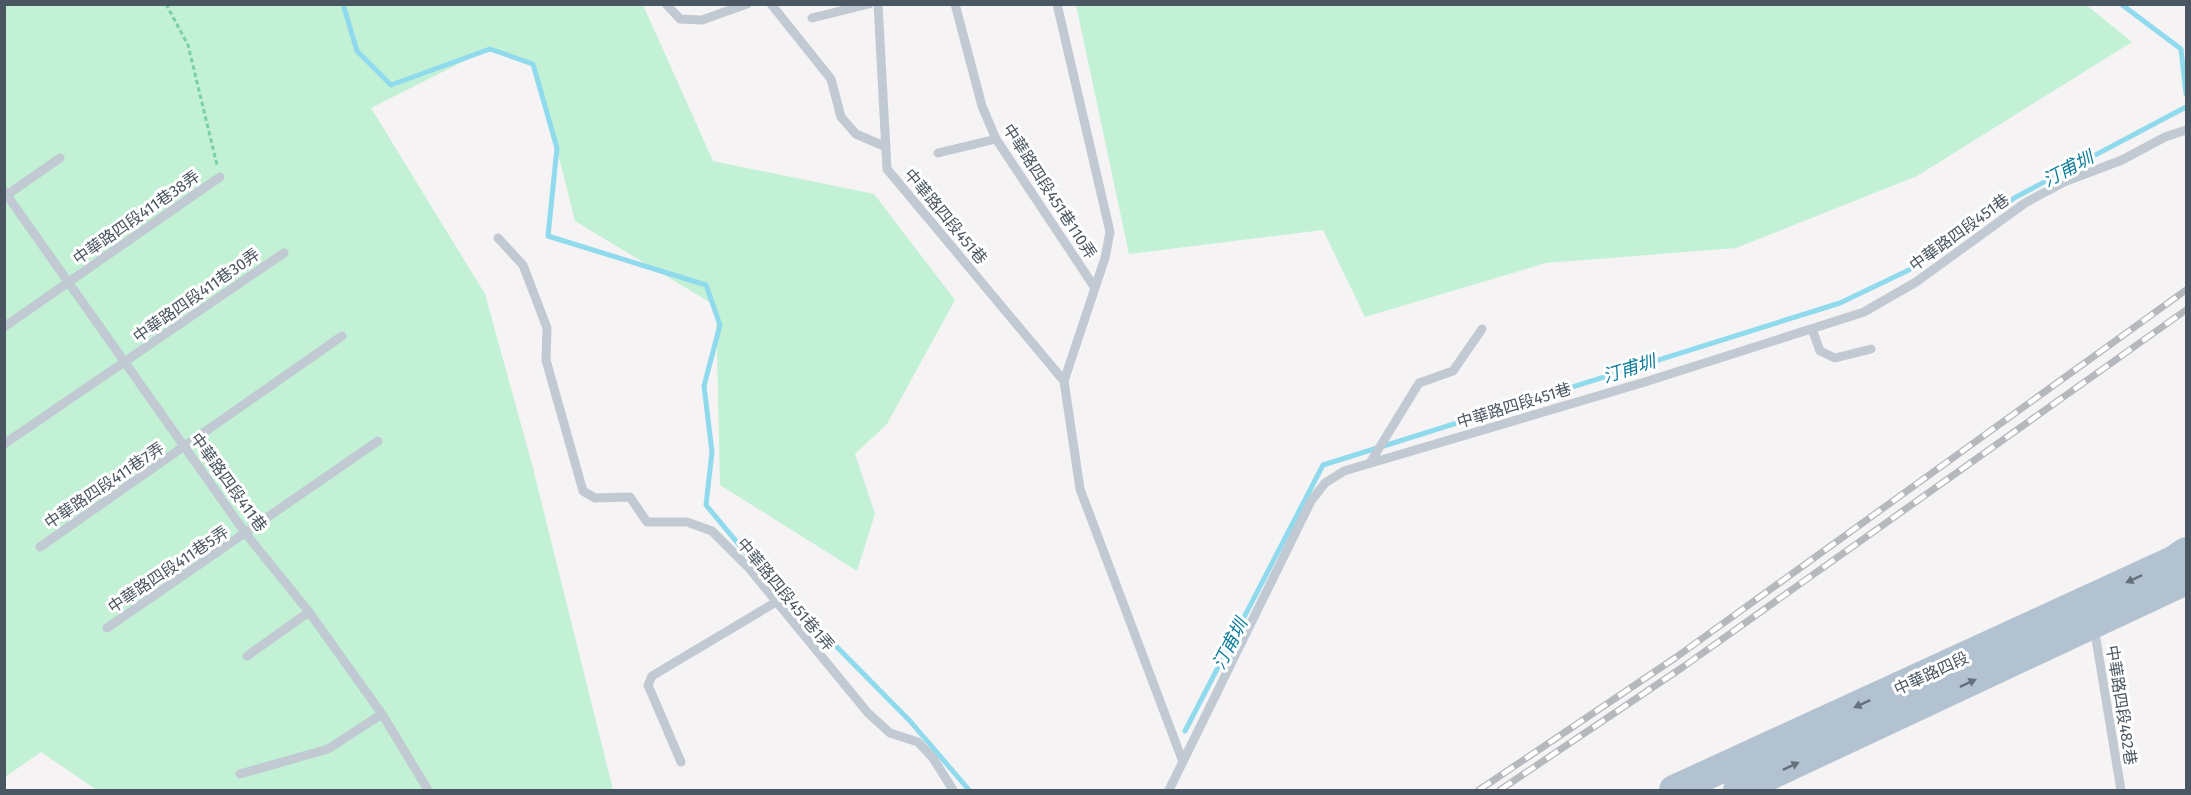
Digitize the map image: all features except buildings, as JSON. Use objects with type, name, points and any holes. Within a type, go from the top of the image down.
[{"type":"main road","name":"中華路四段","points":[[1674,790],[2163,566],[2187,552]]},
{"type":"main road","name":"中華路四段","points":[[1738,790],[2187,580]]},
{"type":"lane","points":[[666,4],[680,19],[702,20],[747,4]]},
{"type":"lane","points":[[771,4],[831,79],[841,117],[856,134],[886,147]]},
{"type":"lane","points":[[812,18],[869,4]]},
{"type":"lane","name":"中華路四段451巷","points":[[878,4],[887,169],[1064,381]]},
{"type":"lane","name":"中華路四段451巷110弄","points":[[955,4],[982,106],[996,139],[1095,288]]},
{"type":"lane","points":[[1057,4],[1110,232],[1095,288],[1064,381],[1080,489],[1183,762]]},
{"type":"lane","name":"中華路四段451巷","points":[[1169,790],[1311,501],[1324,483],[1344,471],[1864,312],[1916,282],[2035,198],[2064,182],[2122,160],[2183,131]]},
{"type":"lane","points":[[938,153],[996,139]]},
{"type":"lane","points":[[5,194],[60,158]]},
{"type":"lane","name":"中華路四段411巷38弄","points":[[4,327],[220,177]]},
{"type":"lane","name":"中華路四段411巷","points":[[5,194],[70,282],[246,534],[309,612],[382,714],[428,790]]},
{"type":"lane","name":"中華路四段451巷1弄","points":[[498,238],[523,265],[547,328],[546,360],[583,491],[595,498],[630,497],[647,522],[687,522],[712,531],[748,567],[868,713],[890,733],[918,742],[933,758],[953,790]]},
{"type":"lane","name":"中華路四段411巷30弄","points":[[4,444],[284,252]]},
{"type":"lane","points":[[1370,463],[1419,383],[1453,371],[1482,329]]},
{"type":"lane","points":[[1812,329],[1820,351],[1835,358],[1871,349]]},
{"type":"lane","name":"中華路四段411巷7弄","points":[[40,547],[185,448],[342,336]]},
{"type":"lane","name":"中華路四段411巷5弄","points":[[107,628],[378,441]]},
{"type":"lane","points":[[681,762],[648,685],[652,676],[776,602]]},
{"type":"lane","points":[[247,656],[309,612]]},
{"type":"lane","name":"中華路四段482巷","points":[[2093,625],[2121,790]]},
{"type":"lane","points":[[240,774],[328,749],[382,714]]},
{"type":"path","points":[[166,4],[188,45],[220,177]]},
{"type":"green space","points":[[2085,4],[2132,42],[1917,176],[1736,248],[1546,263],[1365,317],[1323,230],[1129,254],[1076,5]]},
{"type":"green space","points":[[5,5],[643,5],[713,161],[874,194],[955,300],[887,424],[855,454],[875,514],[857,571],[720,485],[716,306],[575,221],[536,66],[490,48],[371,108],[485,294],[532,464],[613,790],[97,790],[41,752],[5,777]]},
{"type":"waterway","points":[[343,4],[357,51],[391,85],[490,49],[533,64],[557,148],[548,236],[706,285],[720,325],[704,386],[712,452],[706,505],[755,564],[910,721],[969,790]]},
{"type":"waterway","points":[[2121,4],[2181,49],[2186,94]]},
{"type":"waterway","name":"汀甫圳","points":[[1185,731],[1323,465],[1840,303],[1909,270],[2016,197],[2186,107]]},
{"type":"railway","points":[[1479,790],[1675,658],[2186,290]]},
{"type":"railway","points":[[1500,790],[1683,667],[2186,310]]}]
